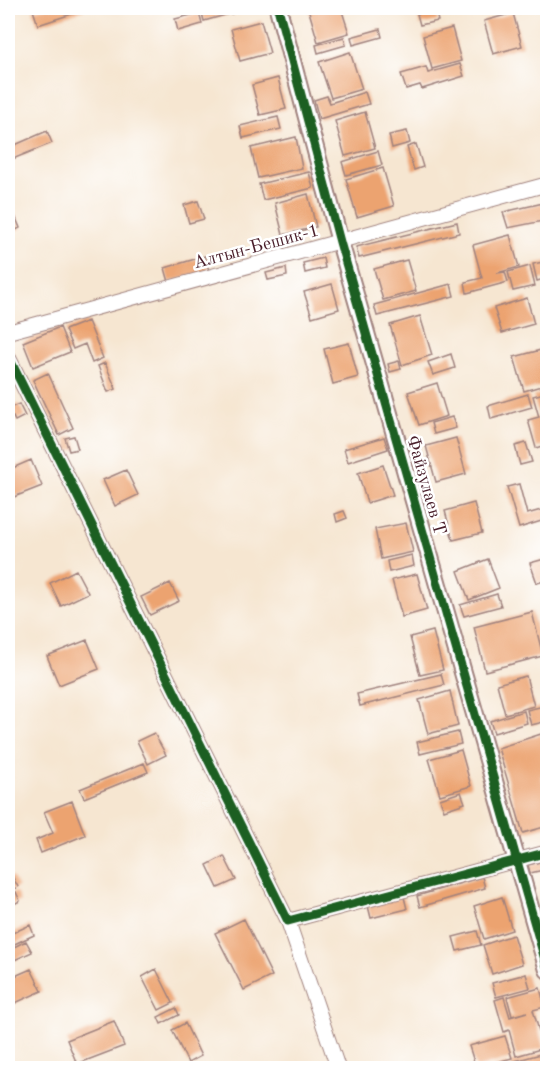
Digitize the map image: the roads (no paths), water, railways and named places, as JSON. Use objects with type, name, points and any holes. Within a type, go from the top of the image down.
[{"type":"street","name":"Файзулаев Т","points":[[278,8],[340,242],[548,970]]},
{"type":"street","name":"Алтын-Бешик-1","points":[[8,332],[548,184]]},
{"type":"street","points":[[8,356],[288,921],[338,1068]]},
{"type":"street","points":[[288,921],[548,852]]}]
